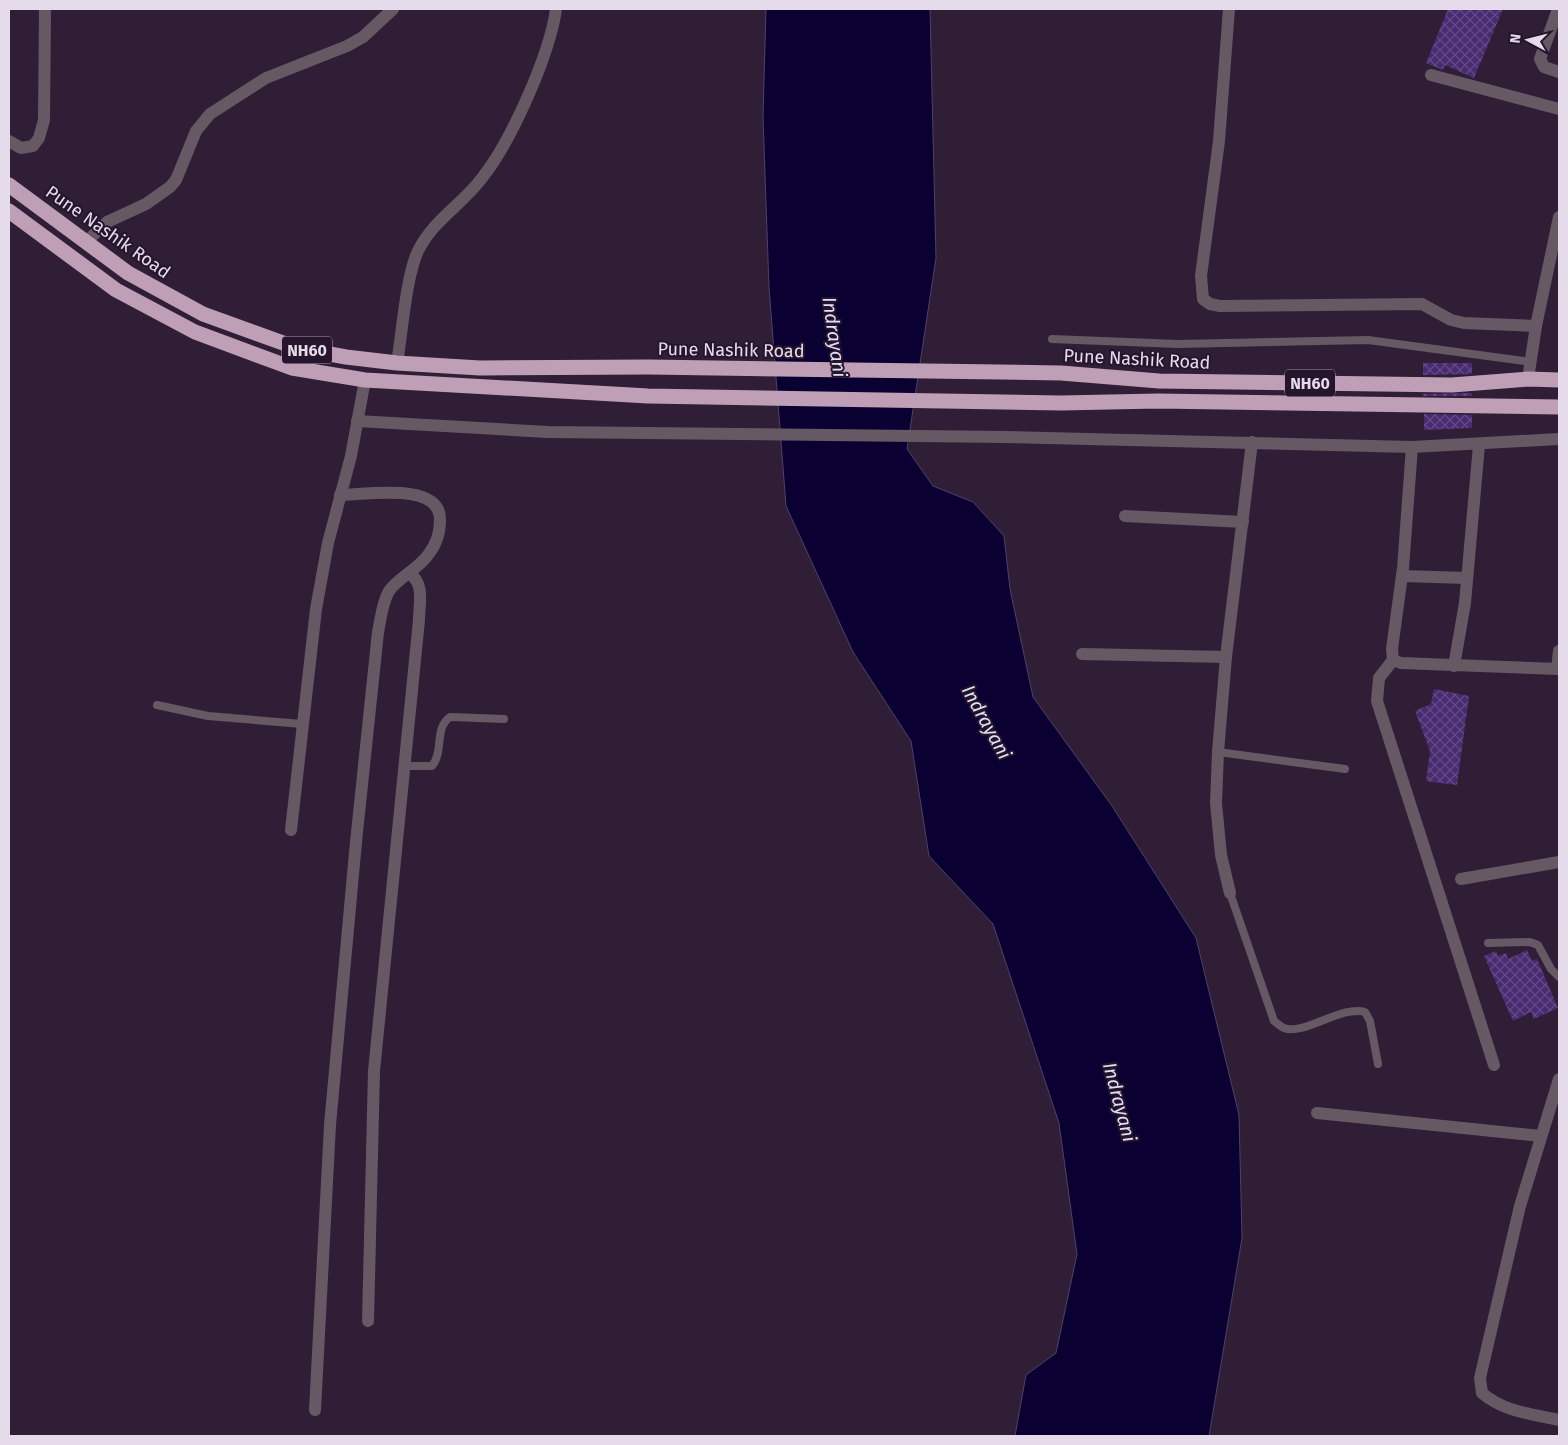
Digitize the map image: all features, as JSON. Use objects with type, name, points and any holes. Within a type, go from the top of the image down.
[{"type":"highway","name":"Pune Nashik Road","points":[[9,185],[128,273],[203,314],[297,348],[397,363],[490,368],[649,367],[1062,374],[1159,381],[1452,385],[1528,379],[1559,380]]},
{"type":"highway","name":"NH60","points":[[9,211],[116,290],[195,332],[292,368],[365,380],[648,396],[1061,403],[1158,401],[1559,407]]},
{"type":"highway","points":[[1526,406],[1528,379]]},
{"type":"street","points":[[9,141],[21,148],[33,146],[40,138],[44,120],[45,9]]},
{"type":"street","points":[[86,242],[107,222],[146,204],[170,187],[176,180],[196,131],[210,114],[266,78],[347,46],[363,37],[393,9]]},
{"type":"street","points":[[397,363],[416,254],[434,225],[483,177],[508,136],[521,111],[548,44],[556,9]]},
{"type":"street","points":[[1229,9],[1219,141],[1201,276],[1203,299],[1210,304],[1220,306],[1422,304],[1451,320],[1464,324],[1536,326]]},
{"type":"street","points":[[1558,9],[1540,60],[1544,67],[1559,72]]},
{"type":"street","points":[[1431,75],[1559,109]]},
{"type":"street","points":[[1528,379],[1536,326],[1559,217]]},
{"type":"street","points":[[291,830],[316,609],[328,543],[365,380]]},
{"type":"street","points":[[357,421],[548,432],[1004,437],[1412,447],[1479,445],[1559,439]]},
{"type":"street","points":[[1230,893],[1221,855],[1216,803],[1218,752],[1226,657],[1252,442]]},
{"type":"street","points":[[1454,666],[1467,578],[1479,445]]},
{"type":"street","points":[[1394,660],[1392,649],[1402,576],[1412,447]]},
{"type":"street","points":[[315,1410],[330,1125],[354,862],[378,632],[382,608],[388,593],[395,584],[410,574],[428,555],[435,544],[440,530],[440,515],[434,503],[423,497],[404,493],[340,495]]},
{"type":"street","points":[[1125,516],[1243,522]]},
{"type":"street","points":[[368,1321],[374,1080],[402,766],[419,612],[420,586],[416,578],[410,574]]},
{"type":"street","points":[[1402,576],[1467,578]]},
{"type":"street","points":[[1394,660],[1401,663],[1454,666],[1558,669],[1559,651]]},
{"type":"street","points":[[1082,654],[1226,657]]},
{"type":"street","points":[[1394,660],[1379,678],[1377,701],[1494,1065]]},
{"type":"street","points":[[1461,880],[1559,862]]},
{"type":"street","points":[[1559,1079],[1511,1239],[1480,1378],[1482,1393],[1490,1400],[1506,1408],[1559,1420]]},
{"type":"street","points":[[1318,1113],[1541,1136]]},
{"type":"lane","points":[[1052,339],[1178,344],[1368,340],[1530,362]]},
{"type":"lane","points":[[157,705],[208,716],[302,724]]},
{"type":"lane","points":[[402,766],[432,766],[437,760],[441,728],[444,721],[450,717],[504,719]]},
{"type":"lane","points":[[1218,752],[1345,769]]},
{"type":"lane","points":[[1230,893],[1274,1021],[1285,1029],[1297,1028],[1355,1009],[1365,1012],[1370,1021],[1378,1064]]},
{"type":"lane","points":[[1488,943],[1530,942],[1538,945],[1543,950],[1551,969],[1559,977]]},
{"type":"water","name":"Indrayani","points":[[766,9],[930,9],[936,258],[907,449],[933,486],[973,502],[1004,536],[1010,589],[1033,697],[1112,806],[1196,938],[1239,1115],[1242,1238],[1209,1436],[1015,1436],[1026,1375],[1056,1353],[1077,1254],[1059,1123],[993,924],[929,856],[911,741],[853,652],[786,506],[769,287],[763,117]]},
{"type":"building","points":[[1448,9],[1503,9],[1474,78],[1445,65],[1443,70],[1426,63]]},
{"type":"building","points":[[1423,363],[1472,363],[1472,374],[1423,375]]},
{"type":"building","points":[[1472,393],[1472,396],[1423,396],[1423,394]]},
{"type":"building","points":[[1424,414],[1472,415],[1472,428],[1424,430]]},
{"type":"building","points":[[1434,689],[1469,696],[1457,785],[1426,781],[1430,751],[1415,711],[1431,704]]},
{"type":"building","points":[[1527,950],[1532,961],[1537,959],[1558,1008],[1534,1019],[1531,1012],[1513,1021],[1484,956],[1496,951],[1498,956],[1506,953],[1508,959]]}]
